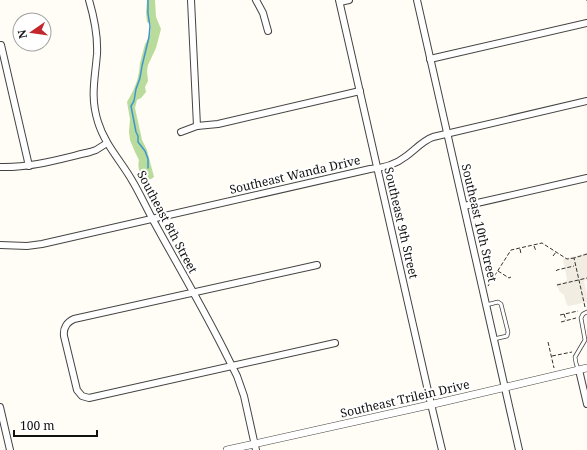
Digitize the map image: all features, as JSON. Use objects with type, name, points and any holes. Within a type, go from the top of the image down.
[{"type":"street","name":"Southeast 8th Street","points":[[89,0],[97,38],[93,98],[98,122],[107,143],[128,172],[237,376],[244,396],[256,447]]},
{"type":"street","points":[[191,0],[197,126]]},
{"type":"street","points":[[256,0],[263,13],[268,31]]},
{"type":"street","points":[[339,1],[349,0]]},
{"type":"street","name":"Southeast 10th Street","points":[[417,0],[519,450]]},
{"type":"street","name":"Southeast 9th Street","points":[[339,1],[442,450]]},
{"type":"street","points":[[430,59],[587,23]]},
{"type":"street","points":[[1,45],[29,166]]},
{"type":"street","points":[[181,132],[197,126],[218,124],[360,91]]},
{"type":"street","name":"Southeast Wanda Drive","points":[[0,245],[27,246],[42,244],[394,164],[427,139],[587,101]]},
{"type":"street","points":[[0,167],[29,166],[90,152],[107,143]]},
{"type":"street","points":[[464,206],[587,178]]},
{"type":"street","points":[[317,264],[74,320],[65,326],[64,333],[77,390],[84,397],[92,398],[335,343]]},
{"type":"street","name":"Southeast Trilein Drive","points":[[227,450],[256,447],[587,368]]},
{"type":"street","points":[[579,370],[587,404]]},
{"type":"street","points":[[0,407],[10,450]]},
{"type":"lane","points":[[486,305],[499,303],[501,304],[504,313],[508,334],[506,336],[494,339]]},
{"type":"lane","points":[[579,370],[575,357],[586,340],[582,327],[581,316],[587,312]]},
{"type":"lane","points":[[582,327],[587,326]]},
{"type":"path","points":[[488,286],[498,270],[506,261],[511,250],[542,243],[567,259],[587,254]]},
{"type":"path","points":[[534,245],[536,251]]},
{"type":"path","points":[[520,248],[521,254]]},
{"type":"path","points":[[553,256],[556,252]]},
{"type":"path","points":[[574,258],[585,307]]},
{"type":"path","points":[[556,271],[576,266]]},
{"type":"path","points":[[498,270],[509,278],[511,277]]},
{"type":"path","points":[[557,285],[587,278]]},
{"type":"path","points":[[560,315],[578,310]]},
{"type":"path","points":[[564,314],[566,321]]},
{"type":"path","points":[[561,322],[576,318]]},
{"type":"path","points":[[548,342],[554,368]]},
{"type":"path","points":[[552,357],[572,352]]},
{"type":"green space","points":[[147,0],[155,0],[156,17],[161,29],[156,48],[148,65],[148,81],[145,87],[146,92],[137,100],[135,108],[142,140],[147,150],[154,177],[146,180],[142,176],[138,166],[139,160],[130,140],[130,119],[127,102],[137,81],[145,44],[150,36],[151,24],[147,22],[146,12]]},
{"type":"shaded area","points":[[587,253],[587,280],[584,281],[587,302],[569,306],[567,305],[564,295],[556,286],[558,283],[565,282],[567,279],[563,259]]},
{"type":"waterway","points":[[148,0],[150,26],[149,37],[134,101],[131,106],[138,142],[145,151],[148,159],[148,168]]}]
